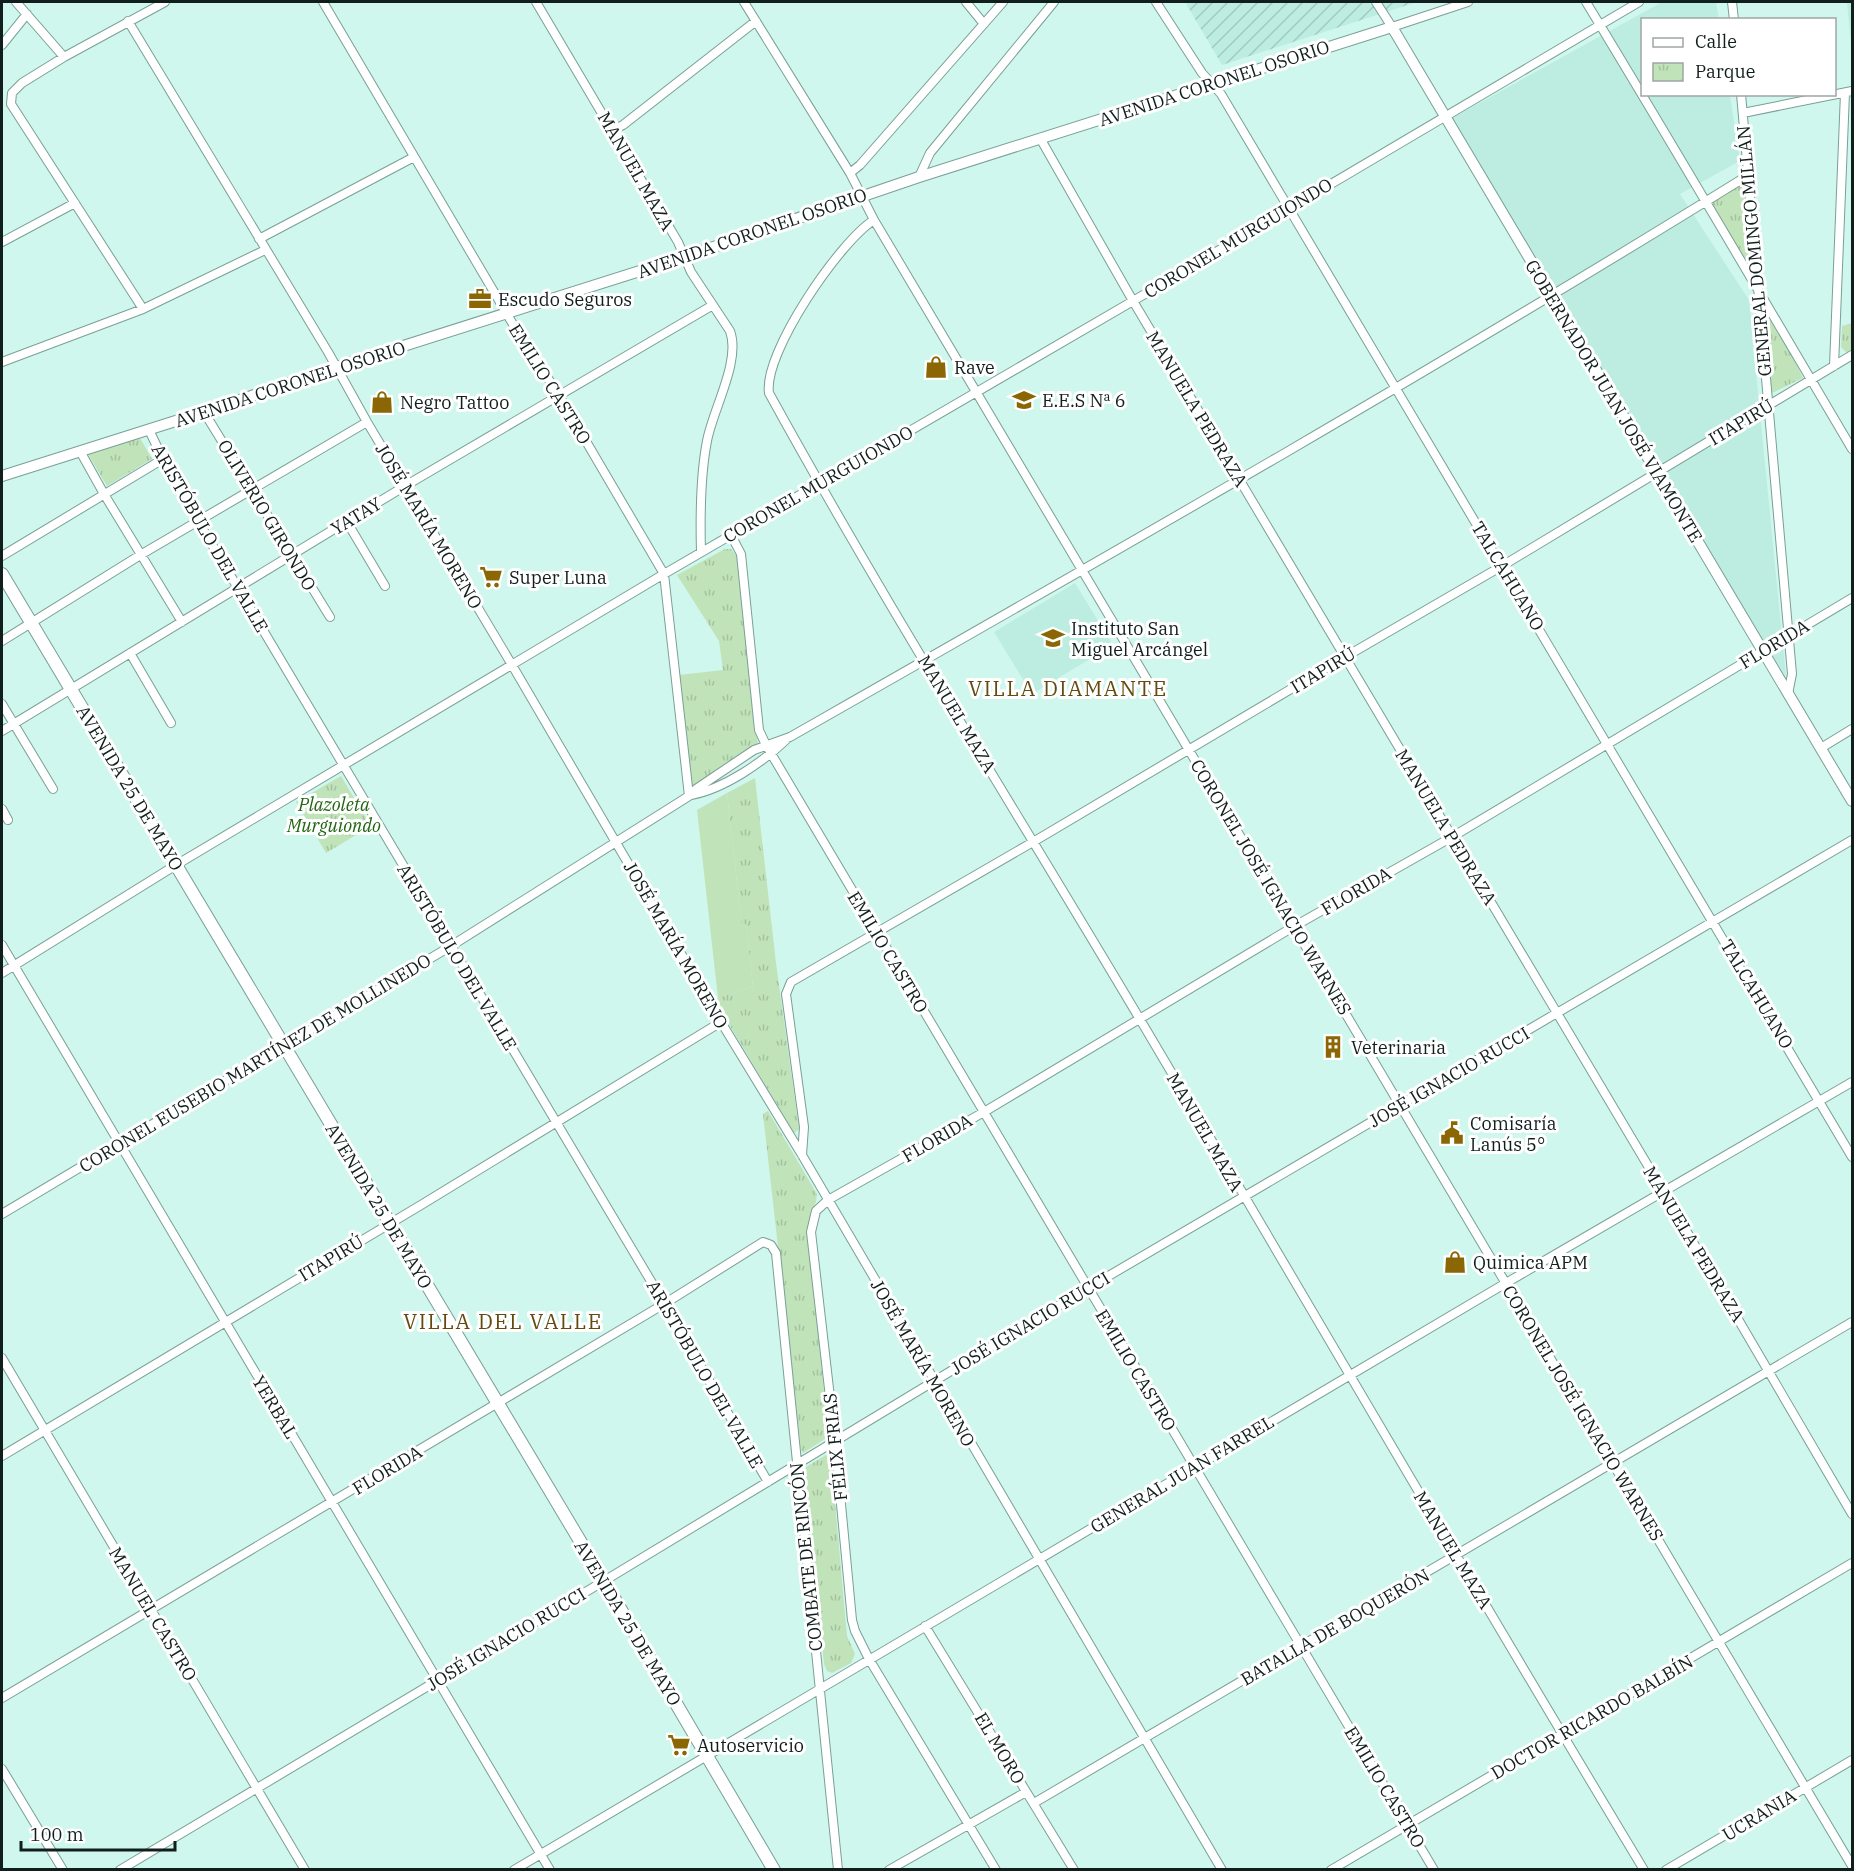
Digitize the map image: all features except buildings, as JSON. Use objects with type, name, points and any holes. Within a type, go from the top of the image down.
[{"type":"main road","name":"AVENIDA 25 DE MAYO","points":[[2,574],[774,1869]]},
{"type":"street","points":[[16,2],[64,57]]},
{"type":"street","points":[[143,309],[11,104],[11,98],[15,89],[64,57],[165,2]]},
{"type":"street","name":"EMILIO CASTRO","points":[[323,2],[664,574],[689,796]]},
{"type":"street","name":"MANUEL MAZA","points":[[536,2],[678,242],[691,272],[730,331],[734,341],[733,357],[706,443],[701,499],[701,552]]},
{"type":"street","name":"CORONEL JOSÉ IGNACIO WARNES","points":[[744,2],[850,173],[874,220],[1852,1866]]},
{"type":"street","points":[[966,2],[984,24]]},
{"type":"street","points":[[850,173],[860,165],[1003,2]]},
{"type":"street","points":[[919,177],[930,153],[1054,2]]},
{"type":"street","name":"TALCAHUANO","points":[[1156,2],[1211,83],[1221,94],[1852,1157]]},
{"type":"street","name":"GOBERNADOR JUAN JOSÉ VIAMONTE","points":[[1376,2],[1852,801]]},
{"type":"street","name":"AVENIDA CORONEL OSORIO","points":[[2,476],[684,257],[919,177],[1468,2]]},
{"type":"street","points":[[1586,2],[1641,93]]},
{"type":"street","name":"CORONEL MURGUIONDO","points":[[2,973],[176,865],[701,552],[1640,2]]},
{"type":"street","points":[[1732,2],[1734,18]]},
{"type":"street","points":[[2,45],[27,14]]},
{"type":"street","name":"JOSÉ MARÍA MORENO","points":[[128,21],[337,367],[366,422],[802,1155],[1222,1869]]},
{"type":"street","points":[[613,130],[623,125],[756,21]]},
{"type":"street","points":[[1834,366],[1849,92]]},
{"type":"street","points":[[1643,96],[1852,449]]},
{"type":"street","name":"GENERAL DOMINGO MILLÁN","points":[[1741,96],[1756,286],[1792,674],[1788,694]]},
{"type":"street","points":[[1743,113],[1829,96]]},
{"type":"street","name":"MANUELA PEDRAZA","points":[[1040,138],[1132,301],[1663,1191],[1852,1514]]},
{"type":"street","points":[[259,239],[414,157]]},
{"type":"street","name":"CORONEL EUSEBIO MARTÍNEZ DE MOLLINEDO","points":[[689,796],[754,750],[790,737],[1239,479],[1551,296],[1747,176]]},
{"type":"street","points":[[2,243],[75,203]]},
{"type":"street","name":"MANUEL MAZA","points":[[874,220],[864,227],[843,250],[799,310],[768,377],[769,393],[819,484],[1644,1869]]},
{"type":"street","points":[[2,362],[143,309],[266,250]]},
{"type":"street","name":"YATAY","points":[[2,731],[405,486],[713,305]]},
{"type":"street","name":"ITAPIRÚ","points":[[802,1155],[804,1127],[786,994],[791,982],[877,934],[1502,566],[1852,355]]},
{"type":"street","name":"OLIVERIO GIRONDO","points":[[204,412],[330,617]]},
{"type":"street","points":[[2,640],[142,554],[366,422]]},
{"type":"street","name":"ARISTÓBULO DEL VALLE","points":[[148,430],[198,521],[768,1482]]},
{"type":"street","points":[[80,451],[182,622]]},
{"type":"street","points":[[2,556],[162,459]]},
{"type":"street","points":[[347,522],[385,586]]},
{"type":"street","name":"EMILIO CASTRO","points":[[731,535],[741,554],[759,730],[766,745],[1434,1869]]},
{"type":"street","name":"FLORIDA","points":[[812,1232],[816,1211],[828,1200],[984,1112],[1293,927],[1452,837],[1852,598]]},
{"type":"street","points":[[130,653],[171,723]]},
{"type":"street","points":[[2,704],[53,789]]},
{"type":"street","points":[[1821,748],[1852,729]]},
{"type":"street","name":"CORONEL EUSEBIO MARTÍNEZ DE MOLLINEDO","points":[[2,1214],[451,946],[689,796],[719,785],[772,754],[790,737]]},
{"type":"street","points":[[2,809],[8,820]]},
{"type":"street","name":"JOSÉ IGNACIO RUCCI","points":[[120,1869],[604,1581],[1088,1288],[1715,923],[1852,840]]},
{"type":"street","name":"YERBAL","points":[[2,945],[550,1869]]},
{"type":"street","name":"ITAPIRÚ","points":[[2,1456],[556,1124],[721,1022]]},
{"type":"street","name":"GENERAL JUAN FARREL","points":[[514,1869],[1506,1283],[1852,1082]]},
{"type":"street","name":"FÉLIX FRIAS","points":[[812,1232],[852,1620],[869,1659]]},
{"type":"street","name":"FLORIDA","points":[[2,1698],[664,1304],[764,1242],[771,1245]]},
{"type":"street","name":"COMBATE DE RINCÓN","points":[[771,1245],[776,1253],[838,1869]]},
{"type":"street","name":"BATALLA DE BOQUERÓN","points":[[1034,1803],[1852,1322]]},
{"type":"street","name":"MANUEL CASTRO","points":[[2,1358],[305,1869]]},
{"type":"street","name":"DOCTOR RICARDO BALBÍN","points":[[1330,1869],[1720,1643],[1852,1563]]},
{"type":"street","name":"EL MORO","points":[[926,1626],[1074,1869]]},
{"type":"street","points":[[869,1659],[996,1869]]},
{"type":"street","name":"UCRANIA","points":[[1666,1869],[1852,1760]]},
{"type":"street","points":[[2,1769],[63,1869]]},
{"type":"street","points":[[889,1869],[1026,1792]]},
{"type":"shaded area","points":[[1185,2],[1417,2],[1222,65]]},
{"type":"shaded area","points":[[1662,2],[1716,2],[1719,18],[1641,18],[1641,96],[1730,96],[1740,161],[1680,194],[1749,300],[1786,677],[1445,122]]},
{"type":"shaded area","points":[[1847,2],[1852,2],[1852,54]]},
{"type":"shaded area","name":"Instituto San Miguel Arcángel","points":[[1075,583],[1113,645],[1032,694],[994,632]]},
{"type":"green space","points":[[1747,176],[1757,286],[1707,201]]},
{"type":"green space","points":[[1757,286],[1803,378],[1770,394]]},
{"type":"green space","points":[[1852,323],[1852,351],[1847,353],[1841,347],[1842,326]]},
{"type":"green space","points":[[140,438],[152,459],[107,486],[88,454]]},
{"type":"green space","points":[[725,549],[731,549],[739,559],[758,744],[690,787],[679,675],[723,670],[719,641],[677,575]]},
{"type":"green space","name":"Plazoleta Murguiondo","points":[[341,776],[371,826],[326,853],[296,802]]},
{"type":"green space","points":[[755,778],[776,963],[799,1129],[794,1133],[714,999],[753,987],[746,924],[742,923],[741,919],[727,793]]},
{"type":"green space","points":[[727,793],[741,919],[746,923],[753,987],[718,998],[697,810]]},
{"type":"green space","points":[[768,1111],[817,1194],[808,1231],[828,1432],[825,1439],[803,1453],[763,1114]]},
{"type":"green space","points":[[826,1455],[831,1459],[847,1636],[855,1654],[851,1663],[832,1673],[827,1671],[824,1664],[805,1474],[806,1467]]},
{"type":"place","name":"Escudo Seguros","points":[[480,299]]},
{"type":"place","name":"Rave","points":[[936,367]]},
{"type":"place","name":"E.E.S Nª 6","points":[[1024,400]]},
{"type":"place","name":"Negro Tattoo","points":[[382,402]]},
{"type":"place","name":"Super Luna","points":[[491,577]]},
{"type":"place","name":"Instituto San Miguel Arcángel","points":[[1053,638]]},
{"type":"place","name":"Veterinaria","points":[[1333,1047]]},
{"type":"place","name":"Comisaría Lanús 5°","points":[[1452,1133]]},
{"type":"place","name":"Quimica APM","points":[[1455,1262]]},
{"type":"place","name":"Autoservicio","points":[[679,1745]]},
{"type":"district","name":"VILLA DIAMANTE","points":[[1068,688]]},
{"type":"district","name":"VILLA DEL VALLE","points":[[503,1321]]}]
